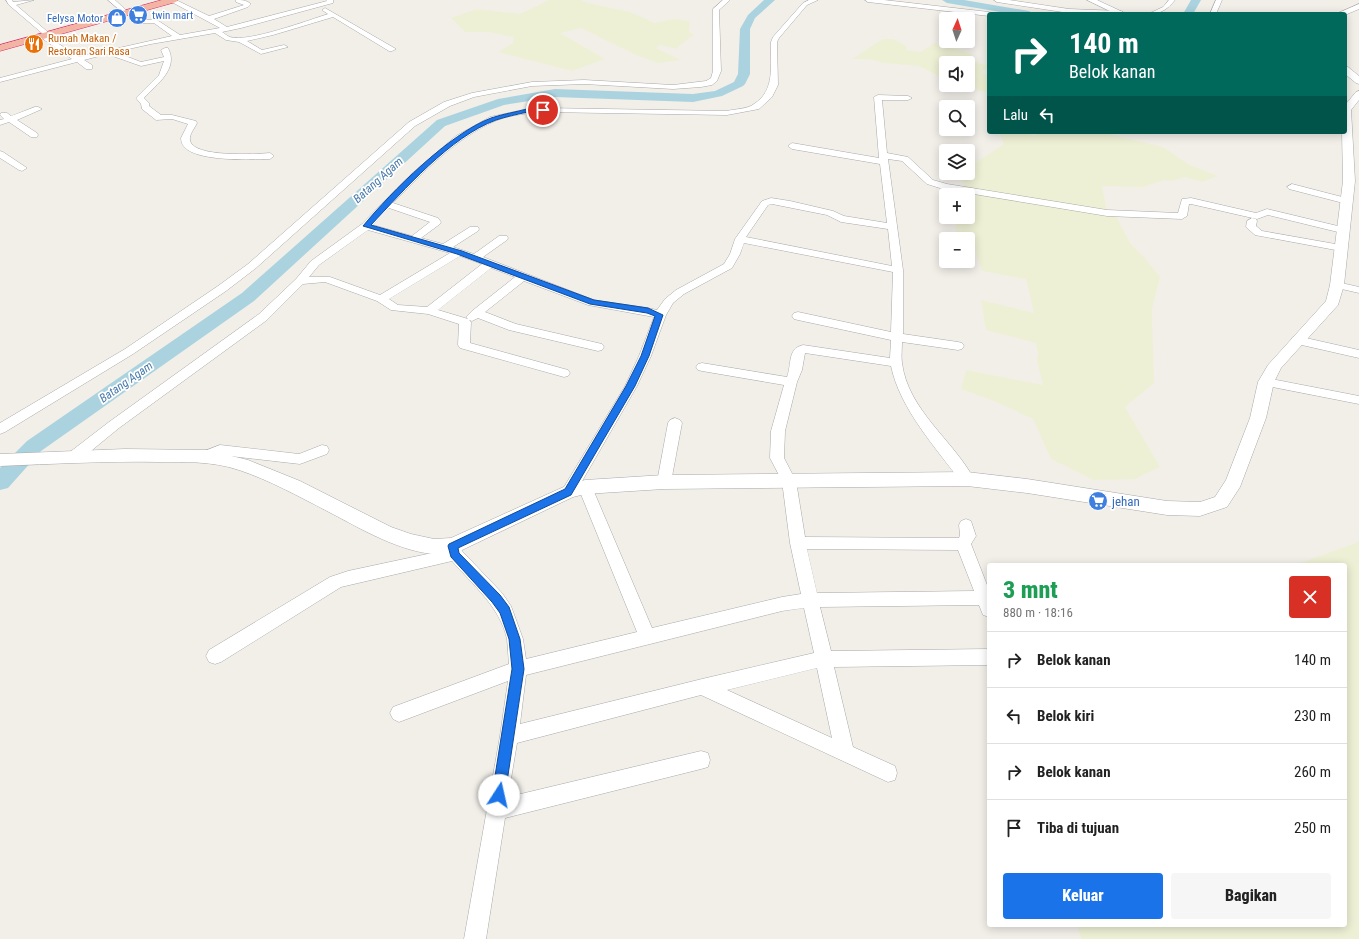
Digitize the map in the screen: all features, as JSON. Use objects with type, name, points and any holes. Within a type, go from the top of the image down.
[{"type":"highway","points":[[0,47],[156,3],[172,0]]},
{"type":"street","points":[[10,2],[31,0]]},
{"type":"street","points":[[111,0],[126,12],[138,25],[156,21],[178,37]]},
{"type":"street","points":[[172,0],[226,29]]},
{"type":"street","points":[[208,18],[219,16],[248,4],[238,1],[241,0]]},
{"type":"street","points":[[0,80],[152,40],[226,29],[330,1],[339,0]]},
{"type":"street","points":[[0,429],[136,346],[195,308],[233,281],[252,266],[412,124],[447,104],[472,95],[532,84],[584,82],[673,87],[694,86],[709,83],[714,79],[717,71],[716,9],[727,0]]},
{"type":"street","points":[[69,457],[263,316],[300,282],[315,263],[366,226],[412,178],[459,138],[482,124],[504,116],[527,111],[727,113],[756,107],[765,99],[774,85],[774,42],[776,38],[805,4],[815,0]]},
{"type":"street","points":[[868,0],[987,14]]},
{"type":"street","points":[[997,0],[1069,11],[1096,12]]},
{"type":"street","points":[[1091,0],[1120,12]]},
{"type":"street","points":[[1156,12],[1165,8],[1172,0]]},
{"type":"street","points":[[1214,12],[1219,0]]},
{"type":"street","points":[[10,2],[44,35],[89,67]]},
{"type":"street","points":[[317,5],[392,49]]},
{"type":"street","points":[[1345,12],[1359,6]]},
{"type":"street","points":[[216,31],[228,40],[241,40],[271,34],[333,15]]},
{"type":"street","points":[[152,40],[167,53],[168,66],[165,72],[140,98],[145,103],[144,106],[146,108],[159,118],[172,117],[193,123],[185,138],[186,143],[190,148],[221,156],[270,156]]},
{"type":"street","points":[[241,40],[261,52],[284,47]]},
{"type":"street","points":[[107,52],[141,64],[168,58]]},
{"type":"street","points":[[1347,71],[1359,81]]},
{"type":"street","points":[[1347,108],[1359,94]]},
{"type":"street","points":[[908,98],[878,97],[898,270],[895,337],[896,363],[900,381],[911,404],[966,479]]},
{"type":"street","points":[[0,123],[38,109]]},
{"type":"street","points":[[0,114],[34,134]]},
{"type":"street","points":[[215,656],[336,582],[454,550],[568,492],[585,487],[664,482],[966,479],[1027,486],[1167,508],[1200,509],[1221,502],[1234,482],[1258,418],[1266,382],[1275,365],[1333,302],[1337,285],[1342,230],[1351,209],[1347,134]]},
{"type":"street","points":[[792,146],[884,159],[905,159],[930,182],[946,187],[1115,214],[1182,216],[1185,201],[1191,201],[1257,216],[1267,212],[1342,230]]},
{"type":"street","points":[[0,154],[22,168]]},
{"type":"street","points":[[1292,187],[1351,209]]},
{"type":"street","points":[[568,492],[631,386],[645,356],[660,315],[669,301],[680,292],[728,266],[735,254],[740,239],[765,203],[771,201],[827,212],[841,219],[893,227]]},
{"type":"street","points":[[387,204],[435,220],[436,222],[413,240]]},
{"type":"street","points":[[1252,221],[1251,227],[1259,232],[1341,248]]},
{"type":"street","points":[[366,226],[460,252],[522,277],[592,302],[648,311],[660,315]]},
{"type":"street","points":[[445,248],[474,229]]},
{"type":"street","points":[[475,258],[502,238]]},
{"type":"street","points":[[740,239],[898,270]]},
{"type":"street","points":[[381,299],[460,252]]},
{"type":"street","points":[[429,311],[489,264]]},
{"type":"street","points":[[522,277],[465,322],[464,345],[564,373]]},
{"type":"street","points":[[300,282],[326,279],[381,299],[395,308],[429,311],[465,322]]},
{"type":"street","points":[[1337,285],[1359,290]]},
{"type":"street","points":[[476,313],[513,327],[598,347]]},
{"type":"street","points":[[798,316],[895,337],[958,346]]},
{"type":"street","points":[[1297,340],[1359,354]]},
{"type":"street","points":[[845,753],[798,543],[789,481],[777,458],[778,431],[791,382],[796,370],[798,352],[803,349],[896,363]]},
{"type":"street","points":[[702,367],[791,382]]},
{"type":"street","points":[[1266,382],[1359,400]]},
{"type":"street","points":[[664,482],[675,423]]},
{"type":"street","points":[[207,456],[220,450],[300,459],[322,450]]},
{"type":"street","points":[[0,460],[170,454],[207,456],[242,464],[294,486],[385,532],[409,541],[454,550],[496,598],[505,611],[515,639],[518,669],[509,736],[475,939]]},
{"type":"street","points":[[585,487],[648,638]]},
{"type":"street","points":[[963,544],[968,536],[966,524]]},
{"type":"street","points":[[798,543],[963,544]]},
{"type":"street","points":[[399,713],[518,669],[782,604],[811,600],[987,602],[963,544]]},
{"type":"street","points":[[509,736],[702,687],[824,659],[987,657]]},
{"type":"street","points":[[702,687],[888,774]]},
{"type":"street","points":[[496,810],[701,760]]},
{"type":"green space","points":[[549,0],[581,0],[588,3],[630,12],[655,23],[674,19],[690,21],[689,32],[694,35],[679,46],[678,49],[660,45],[656,48],[681,60],[658,63],[634,54],[581,28],[560,33],[605,59],[572,71],[498,52],[513,43],[514,37],[488,32],[465,32],[451,18],[477,9],[520,14]]},
{"type":"green space","points":[[883,39],[893,39],[906,46],[907,50],[920,52],[935,43],[939,44],[939,48],[952,48],[973,54],[972,56],[939,56],[939,76],[919,66],[884,63],[870,59],[852,59]]},
{"type":"green space","points":[[975,62],[987,65],[987,68],[982,72],[987,76],[987,92],[975,89]]},
{"type":"green space","points":[[1000,134],[1029,134],[1036,136],[1036,134],[1110,134],[1163,147],[1188,164],[1218,176],[1202,182],[1185,177],[1171,181],[1164,180],[1143,187],[1102,186],[1107,212],[1115,214],[1130,243],[1145,258],[1160,277],[1152,309],[1154,383],[1125,407],[1160,467],[1135,479],[1094,480],[1051,459],[1033,419],[992,400],[961,389],[966,370],[1043,385],[1037,361],[1038,353],[1036,343],[986,330],[981,300],[1034,313],[1026,279],[982,271],[975,249],[975,232],[956,232],[956,224],[975,224],[975,188],[963,188],[963,180],[975,180],[975,163],[1004,144]]},
{"type":"green space","points":[[1359,542],[1359,939],[1081,939],[1078,927],[1347,927],[1347,563],[1300,563]]},
{"type":"waterway","name":"Batang Agam","points":[[0,482],[34,446],[248,297],[441,123],[502,102],[555,93],[693,98],[718,94],[739,84],[744,74],[745,29],[751,17],[770,0]]},
{"type":"waterway","name":"Batang Agam","points":[[947,0],[1017,12]]},
{"type":"waterway","name":"Batang Agam","points":[[1189,12],[1196,0]]},
{"type":"place","name":"twin mart","points":[[138,15]]},
{"type":"place","name":"Felysa Motor","points":[[117,18]]},
{"type":"place","name":"Rumah Makan / Restoran Sari Rasa","points":[[34,44]]},
{"type":"place","name":"jehan","points":[[1098,501]]},
{"type":"route","points":[[499,795],[518,669],[515,639],[505,611],[496,598],[455,554],[453,546],[568,492],[631,386],[645,356],[653,329],[660,315],[648,311],[592,302],[522,277],[460,252],[366,226],[412,178],[459,138],[493,119],[527,111],[543,110]]}]
